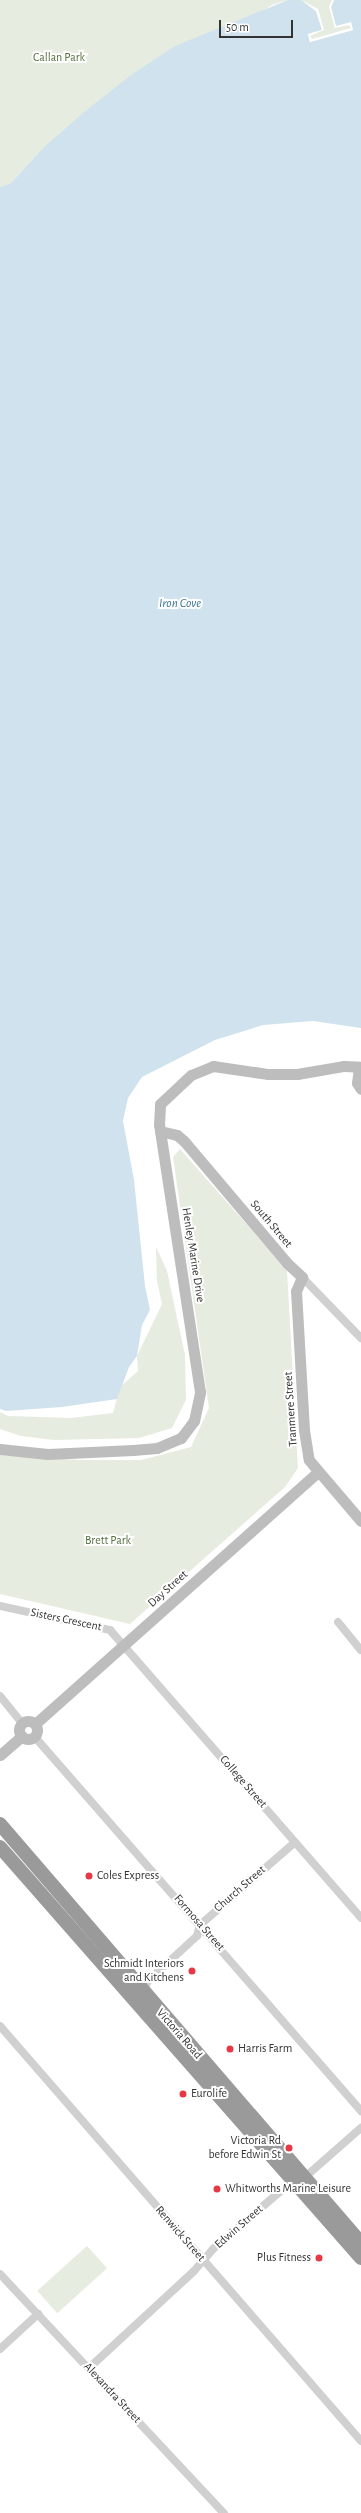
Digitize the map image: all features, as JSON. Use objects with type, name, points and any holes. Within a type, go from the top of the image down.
[{"type":"highway","name":"Victoria Road","points":[[0,1824],[143,1992],[300,2181],[361,2258]]},
{"type":"highway","name":"Victoria Road","points":[[0,1847],[300,2181],[361,2243]]},
{"type":"street","name":"Henley Marine Drive","points":[[0,1449],[48,1454],[157,1448],[181,1438],[194,1421],[199,1403],[198,1373],[160,1132],[158,1113],[162,1100],[191,1075],[207,1067],[228,1066],[257,1073],[297,1074],[337,1067],[360,1067]]},
{"type":"street","points":[[360,1067],[358,1083],[361,1089]]},
{"type":"street","name":"South Street","points":[[160,1132],[177,1135],[184,1141],[287,1263],[361,1338]]},
{"type":"street","name":"Tranmere Street","points":[[302,1277],[296,1291],[304,1430],[309,1460],[361,1521]]},
{"type":"street","name":"Day Street","points":[[35,1724],[318,1472]]},
{"type":"street","name":"Sisters Crescent","points":[[0,1606],[110,1630],[125,1645]]},
{"type":"street","points":[[338,1622],[361,1650]]},
{"type":"street","name":"College Street","points":[[125,1645],[361,1918]]},
{"type":"street","points":[[0,1696],[23,1724]]},
{"type":"street","points":[[28,1722],[35,1724],[37,1729],[34,1736],[29,1739],[22,1736],[20,1728],[23,1724],[28,1722]]},
{"type":"street","points":[[0,1755],[22,1736]]},
{"type":"street","name":"Formosa Street","points":[[34,1736],[200,1925],[361,2112]]},
{"type":"street","name":"Church Street","points":[[143,1992],[148,1981],[197,1936],[200,1925],[295,1842]]},
{"type":"street","name":"Renwick Street","points":[[0,2026],[361,2441]]},
{"type":"street","name":"Edwin Street","points":[[89,2368],[204,2261],[213,2249],[281,2190],[300,2181],[361,2128]]},
{"type":"street","name":"Alexandra Street","points":[[0,2274],[224,2513]]},
{"type":"street","points":[[0,2349],[38,2314]]},
{"type":"green space","name":"Callan Park","points":[[0,0],[288,0],[272,5],[42,149],[11,183],[0,187]]},
{"type":"green space","points":[[301,0],[334,0],[331,7],[351,22],[353,30],[310,42],[308,34],[322,30]]},
{"type":"green space","name":"Brett Park","points":[[180,1149],[287,1270],[298,1468],[285,1487],[130,1624],[0,1594],[0,1455],[78,1460],[141,1460],[191,1447],[209,1408],[173,1157]]},
{"type":"green space","points":[[156,1247],[167,1271],[185,1355],[186,1400],[172,1428],[139,1438],[54,1440],[21,1436],[0,1429],[0,1412],[8,1416],[71,1418],[113,1413],[120,1387],[138,1371],[137,1356],[162,1304],[157,1281]]},
{"type":"green space","points":[[87,2246],[107,2268],[57,2313],[37,2291]]},
{"type":"water","name":"Iron Cove","points":[[288,0],[301,0],[316,11],[322,30],[308,34],[310,42],[353,30],[351,23],[336,27],[331,7],[334,0],[361,0],[361,1028],[313,1021],[263,1025],[215,1040],[142,1077],[128,1098],[123,1121],[134,1180],[145,1286],[150,1310],[142,1325],[137,1356],[129,1367],[117,1399],[62,1407],[6,1411],[0,1409],[0,187],[11,183],[42,149],[83,113],[131,75],[175,46]]},
{"type":"pier","points":[[301,0],[318,9],[324,30],[310,36],[312,39],[351,28],[349,25],[335,28],[329,7],[332,0],[334,0],[331,7],[336,26],[351,22],[353,30],[310,42],[308,34],[322,30],[316,11]]},
{"type":"place","name":"Coles Express","points":[[89,1876]]},
{"type":"place","name":"Schmidt Interiors and Kitchens","points":[[192,1971]]},
{"type":"place","name":"Harris Farm","points":[[230,2049]]},
{"type":"place","name":"Eurolife","points":[[183,2094]]},
{"type":"place","name":"Victoria Rd before Edwin St","points":[[289,2148]]},
{"type":"place","name":"Whitworths Marine Leisure","points":[[217,2189]]},
{"type":"place","name":"Plus Fitness","points":[[319,2258]]}]
